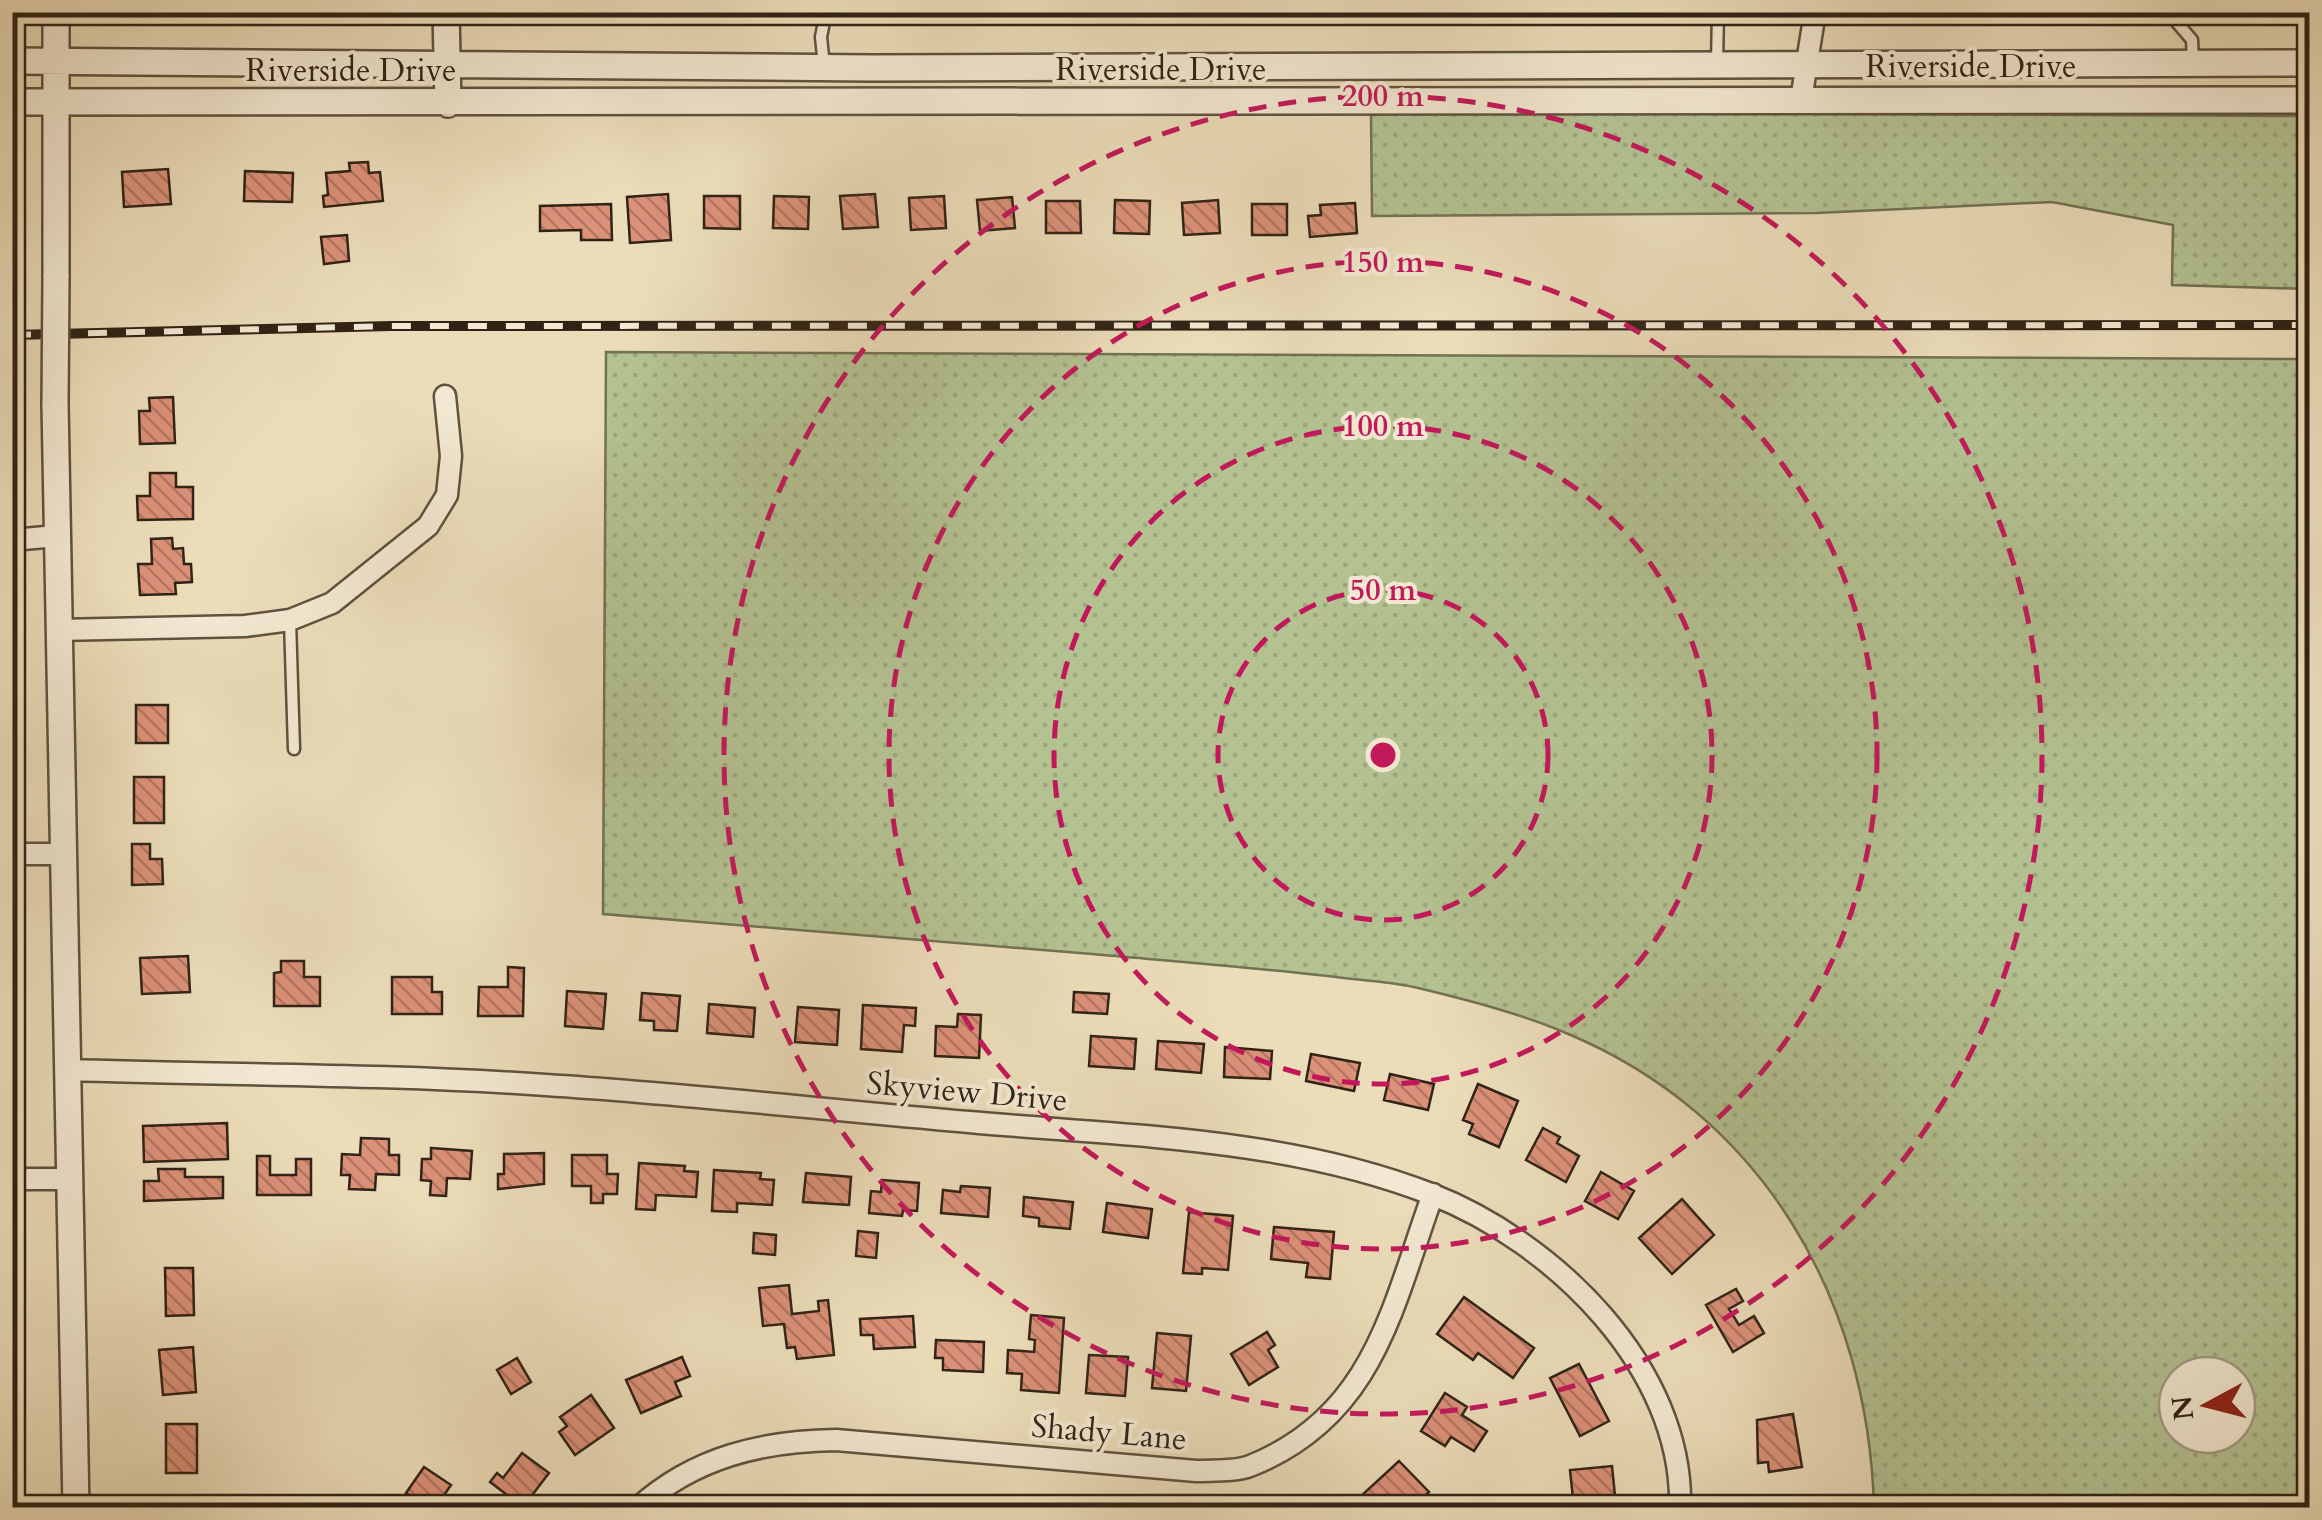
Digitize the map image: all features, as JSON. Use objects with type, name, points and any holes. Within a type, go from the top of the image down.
[{"type":"street","points":[[56,12],[58,630],[76,1508]]},
{"type":"street","points":[[446,12],[448,104]]},
{"type":"street","points":[[1802,100],[1816,12]]},
{"type":"street","name":"Riverside Drive","points":[[12,61],[824,67],[2310,63]]},
{"type":"street","points":[[1352,64],[1352,101]]},
{"type":"street","name":"Riverside Drive","points":[[12,102],[2310,100]]},
{"type":"street","points":[[58,630],[245,626],[290,620],[332,603],[366,580],[428,526],[447,495],[451,456],[445,396]]},
{"type":"street","points":[[12,540],[57,536]]},
{"type":"street","points":[[12,854],[61,854]]},
{"type":"street","name":"Skyview Drive","points":[[68,1070],[544,1084],[1279,1151],[1432,1194],[1525,1246],[1605,1316],[1646,1370],[1669,1426],[1680,1508]]},
{"type":"street","points":[[12,1179],[70,1179]]},
{"type":"street","name":"Shady Lane","points":[[638,1508],[708,1461],[780,1441],[836,1440],[1196,1471],[1248,1467],[1329,1419],[1358,1387],[1382,1337],[1432,1194]]},
{"type":"lane","points":[[824,67],[821,38],[826,12]]},
{"type":"lane","points":[[1716,65],[1718,12]]},
{"type":"lane","points":[[2168,12],[2192,40],[2193,64]]},
{"type":"lane","points":[[290,620],[294,748]]},
{"type":"green space","points":[[1371,112],[2309,116],[2309,289],[2172,285],[2173,225],[2052,202],[1817,213],[1372,216]]},
{"type":"green space","points":[[606,352],[2309,359],[2309,1507],[1874,1507],[1867,1430],[1851,1357],[1826,1287],[1792,1223],[1748,1164],[1696,1112],[1636,1068],[1566,1033],[1491,1007],[1382,982],[603,914]]},
{"type":"building","points":[[368,162],[369,173],[380,172],[383,201],[324,207],[323,196],[328,195],[326,173],[350,171],[349,163]]},
{"type":"building","points":[[168,169],[171,204],[124,207],[122,172]]},
{"type":"building","points":[[245,171],[293,173],[292,202],[244,201]]},
{"type":"building","points":[[668,194],[671,240],[630,243],[627,197]]},
{"type":"building","points":[[875,194],[878,227],[843,229],[840,196]]},
{"type":"building","points":[[704,196],[740,196],[740,229],[704,228]]},
{"type":"building","points":[[774,196],[809,197],[808,229],[773,228]]},
{"type":"building","points":[[944,196],[946,228],[911,230],[909,198]]},
{"type":"building","points":[[1012,197],[1015,228],[980,231],[977,200]]},
{"type":"building","points":[[1115,200],[1150,201],[1149,234],[1114,233]]},
{"type":"building","points":[[1218,200],[1220,233],[1184,235],[1182,203]]},
{"type":"building","points":[[1046,201],[1080,201],[1081,233],[1046,233]]},
{"type":"building","points":[[1355,203],[1357,233],[1310,237],[1308,216],[1321,215],[1320,205]]},
{"type":"building","points":[[611,204],[612,240],[581,240],[581,230],[540,231],[540,206]]},
{"type":"building","points":[[1252,204],[1287,204],[1287,235],[1252,235]]},
{"type":"building","points":[[347,235],[349,261],[324,264],[321,237]]},
{"type":"building","points":[[173,397],[175,443],[140,444],[139,411],[150,411],[149,398]]},
{"type":"building","points":[[150,473],[176,473],[176,487],[193,487],[193,519],[138,520],[137,496],[150,496]]},
{"type":"building","points":[[172,538],[173,549],[183,548],[184,564],[191,564],[192,582],[175,583],[176,594],[140,595],[138,564],[152,564],[151,539]]},
{"type":"building","points":[[136,705],[168,705],[168,743],[136,743]]},
{"type":"building","points":[[134,777],[164,777],[164,823],[134,823]]},
{"type":"building","points":[[132,844],[150,844],[150,859],[162,859],[163,884],[132,885]]},
{"type":"building","points":[[188,956],[190,992],[142,994],[140,958]]},
{"type":"building","points":[[281,961],[304,961],[304,977],[320,977],[320,1006],[274,1006],[274,973],[281,972]]},
{"type":"building","points":[[508,967],[524,968],[523,1016],[478,1016],[479,987],[508,987]]},
{"type":"building","points":[[392,977],[432,977],[432,992],[442,992],[442,1014],[392,1014]]},
{"type":"building","points":[[567,991],[606,994],[603,1029],[565,1026]]},
{"type":"building","points":[[1074,992],[1109,994],[1107,1014],[1073,1012]]},
{"type":"building","points":[[642,993],[680,996],[677,1031],[654,1030],[654,1021],[640,1020]]},
{"type":"building","points":[[709,1004],[755,1008],[753,1037],[707,1033]]},
{"type":"building","points":[[863,1005],[916,1008],[915,1026],[904,1025],[902,1052],[861,1049]]},
{"type":"building","points":[[798,1007],[839,1010],[837,1045],[795,1042]]},
{"type":"building","points":[[958,1014],[981,1015],[979,1058],[935,1056],[936,1026],[957,1027]]},
{"type":"building","points":[[1091,1036],[1136,1039],[1134,1069],[1089,1066]]},
{"type":"building","points":[[1158,1041],[1204,1044],[1201,1073],[1156,1069]]},
{"type":"building","points":[[1225,1047],[1272,1051],[1270,1079],[1224,1077]]},
{"type":"building","points":[[1311,1054],[1360,1063],[1354,1091],[1306,1081]]},
{"type":"building","points":[[1390,1074],[1434,1084],[1428,1110],[1384,1100]]},
{"type":"building","points":[[1478,1084],[1518,1101],[1499,1147],[1469,1134],[1473,1124],[1463,1120]]},
{"type":"building","points":[[227,1123],[228,1159],[144,1162],[143,1126]]},
{"type":"building","points":[[1543,1128],[1560,1137],[1557,1143],[1579,1156],[1566,1182],[1526,1160]]},
{"type":"building","points":[[361,1138],[389,1139],[389,1155],[399,1155],[399,1175],[376,1174],[375,1190],[349,1189],[350,1175],[341,1175],[342,1154],[360,1155]]},
{"type":"building","points":[[431,1148],[472,1151],[470,1179],[447,1178],[446,1196],[430,1195],[431,1181],[421,1180],[422,1159],[431,1159]]},
{"type":"building","points":[[544,1153],[544,1184],[498,1189],[498,1174],[504,1174],[504,1154]]},
{"type":"building","points":[[572,1155],[607,1155],[607,1174],[618,1174],[617,1194],[603,1194],[603,1203],[591,1203],[591,1186],[572,1186]]},
{"type":"building","points":[[257,1156],[270,1156],[270,1175],[296,1175],[296,1159],[311,1159],[311,1195],[257,1195]]},
{"type":"building","points":[[639,1163],[685,1166],[684,1171],[698,1172],[696,1197],[656,1195],[655,1210],[636,1209]]},
{"type":"building","points":[[158,1169],[185,1169],[185,1177],[223,1177],[223,1198],[144,1201],[144,1181],[159,1181]]},
{"type":"building","points":[[714,1170],[761,1173],[760,1179],[774,1180],[772,1205],[737,1203],[737,1212],[712,1211]]},
{"type":"building","points":[[1601,1172],[1634,1191],[1618,1219],[1585,1201]]},
{"type":"building","points":[[806,1173],[851,1177],[849,1205],[803,1202]]},
{"type":"building","points":[[882,1180],[919,1183],[917,1211],[903,1210],[902,1216],[869,1213],[871,1191],[881,1192]]},
{"type":"building","points":[[961,1186],[990,1188],[988,1217],[941,1213],[943,1190],[960,1192]]},
{"type":"building","points":[[1024,1197],[1073,1202],[1070,1229],[1039,1226],[1039,1218],[1023,1216]]},
{"type":"building","points":[[1682,1199],[1714,1235],[1672,1274],[1639,1238]]},
{"type":"building","points":[[1107,1203],[1152,1209],[1148,1238],[1103,1232]]},
{"type":"building","points":[[1189,1212],[1233,1216],[1228,1270],[1202,1268],[1202,1274],[1183,1273]]},
{"type":"building","points":[[1274,1227],[1334,1232],[1330,1279],[1306,1277],[1308,1263],[1271,1259]]},
{"type":"building","points":[[858,1231],[878,1233],[876,1258],[856,1256]]},
{"type":"building","points":[[754,1233],[776,1235],[775,1255],[753,1253]]},
{"type":"building","points":[[165,1268],[193,1268],[194,1315],[166,1316]]},
{"type":"building","points":[[789,1285],[792,1314],[819,1311],[818,1301],[828,1300],[834,1355],[797,1359],[795,1347],[787,1348],[784,1324],[763,1326],[759,1288]]},
{"type":"building","points":[[1736,1289],[1743,1301],[1729,1309],[1739,1325],[1754,1316],[1764,1333],[1733,1352],[1706,1305]]},
{"type":"building","points":[[1464,1297],[1534,1348],[1513,1378],[1478,1353],[1473,1360],[1437,1334]]},
{"type":"building","points":[[1031,1315],[1064,1318],[1059,1393],[1021,1390],[1022,1374],[1007,1373],[1008,1350],[1034,1352],[1035,1340],[1029,1339]]},
{"type":"building","points":[[913,1316],[915,1347],[874,1349],[873,1335],[861,1335],[860,1319]]},
{"type":"building","points":[[1267,1332],[1275,1345],[1268,1350],[1278,1367],[1249,1385],[1231,1354]]},
{"type":"building","points":[[1157,1333],[1191,1336],[1186,1391],[1152,1388]]},
{"type":"building","points":[[936,1340],[984,1342],[983,1372],[943,1370],[943,1358],[935,1358]]},
{"type":"building","points":[[193,1347],[196,1392],[163,1395],[159,1350]]},
{"type":"building","points":[[1089,1355],[1128,1357],[1125,1396],[1086,1393]]},
{"type":"building","points":[[682,1357],[690,1376],[675,1382],[681,1396],[641,1413],[626,1380]]},
{"type":"building","points":[[517,1358],[531,1382],[511,1394],[497,1370]]},
{"type":"building","points":[[1579,1364],[1609,1421],[1580,1436],[1550,1378]]},
{"type":"building","points":[[1445,1393],[1467,1407],[1462,1415],[1487,1431],[1474,1451],[1451,1437],[1445,1446],[1421,1431]]},
{"type":"building","points":[[591,1395],[614,1428],[575,1455],[559,1432],[567,1426],[560,1417]]},
{"type":"building","points":[[1793,1414],[1802,1467],[1769,1472],[1768,1462],[1758,1463],[1757,1420]]},
{"type":"building","points":[[166,1424],[197,1424],[197,1473],[166,1473]]},
{"type":"building","points":[[522,1453],[549,1473],[523,1507],[490,1482],[497,1473],[503,1478]]},
{"type":"building","points":[[1399,1461],[1429,1492],[1412,1508],[1372,1508],[1361,1496]]},
{"type":"building","points":[[1612,1466],[1615,1496],[1606,1497],[1607,1508],[1574,1508],[1570,1470]]},
{"type":"building","points":[[424,1467],[451,1485],[435,1508],[427,1508],[406,1493]]},
{"type":"building","points":[[163,1499],[196,1500],[195,1508],[163,1508]]},
{"type":"railway","points":[[12,335],[391,326],[2310,325]]}]
